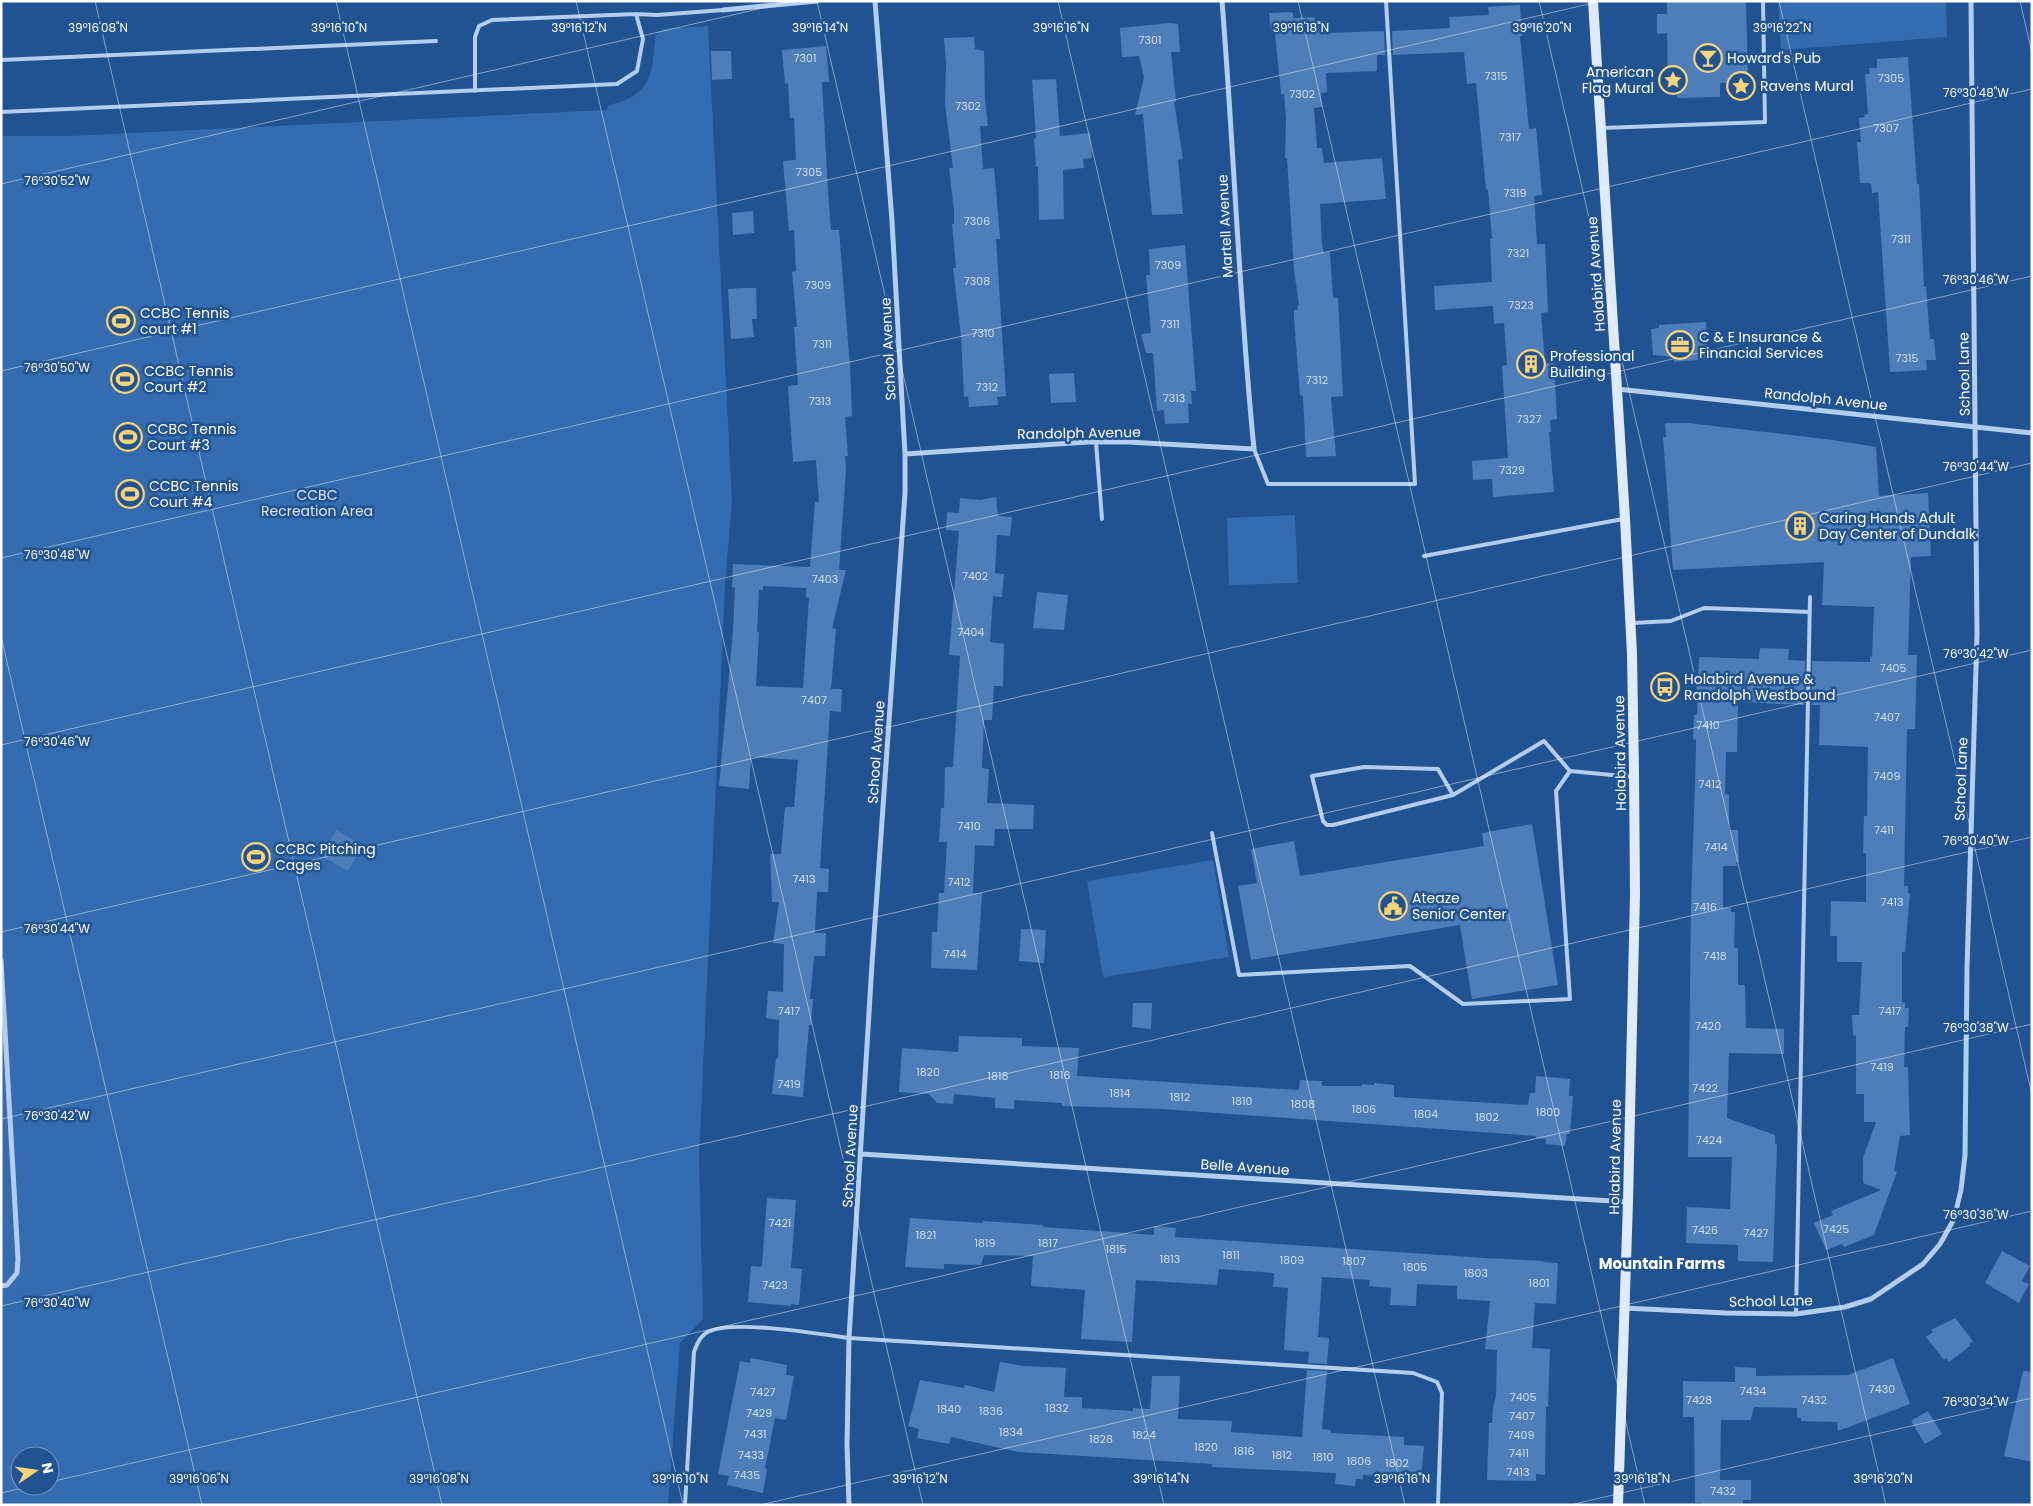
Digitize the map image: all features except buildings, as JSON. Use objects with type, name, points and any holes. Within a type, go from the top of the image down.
[{"type":"main road","name":"Holabird Avenue","points":[[1593,1],[1625,519],[1634,777],[1635,894],[1628,1202],[1618,1505]]},
{"type":"street","points":[[723,10],[817,1]]},
{"type":"street","name":"School Avenue","points":[[849,1505],[849,1338],[905,492],[905,454],[891,211],[875,1]]},
{"type":"street","name":"Martell Avenue","points":[[1222,1],[1231,115],[1239,276],[1254,449]]},
{"type":"street","name":"School Lane","points":[[1624,1308],[1796,1314],[1845,1307],[1872,1299],[1923,1264],[1940,1244],[1954,1219],[1965,1155],[1967,969],[1976,634],[1976,426],[1971,1]]},
{"type":"street","name":"Randolph Avenue","points":[[1617,389],[2032,433]]},
{"type":"street","name":"Randolph Avenue","points":[[905,454],[1044,443],[1096,442],[1254,449]]},
{"type":"street","points":[[1,960],[18,1259],[17,1273],[8,1285],[1,1286]]},
{"type":"street","name":"Belle Avenue","points":[[861,1154],[1628,1202]]},
{"type":"lane","points":[[1254,449],[1268,484],[1415,484],[1386,1]]},
{"type":"lane","points":[[1601,128],[1765,122],[1763,1]]},
{"type":"lane","points":[[475,91],[475,37],[479,26],[492,20],[636,14],[657,15],[723,10]]},
{"type":"lane","points":[[1,112],[617,84],[638,71],[643,39],[636,14]]},
{"type":"lane","points":[[1,60],[436,41]]},
{"type":"lane","points":[[1096,442],[1102,519]]},
{"type":"lane","points":[[1424,556],[1625,519]]},
{"type":"lane","points":[[1796,1314],[1810,597]]},
{"type":"lane","points":[[1630,623],[1671,621],[1704,608],[1810,612]]},
{"type":"lane","points":[[1453,795],[1438,769],[1364,766],[1312,776],[1323,821],[1326,825],[1333,826],[1453,795],[1544,741],[1570,771],[1634,777]]},
{"type":"lane","points":[[1212,834],[1239,975],[1410,966],[1463,1004],[1570,999],[1556,791],[1570,771]]},
{"type":"lane","points":[[685,1505],[694,1352],[699,1339],[709,1331],[728,1327],[779,1329],[849,1338],[1413,1373],[1437,1382],[1442,1393],[1438,1505]]},
{"type":"green space","points":[[1778,1],[1946,1],[1947,37],[1781,50]]},
{"type":"green space","name":"CCBC Recreation Area","points":[[708,26],[732,501],[725,585],[699,1158],[703,1319],[680,1343],[668,1505],[1,1505],[1,136],[71,136],[607,110],[608,105],[634,96],[645,85],[652,69],[656,35],[663,29]]},
{"type":"green space","points":[[1295,515],[1298,583],[1229,585],[1227,518]]},
{"type":"green space","points":[[1213,860],[1229,957],[1103,977],[1087,881]]},
{"type":"place","name":"Howard's Pub","points":[[1708,58]]},
{"type":"place","name":"American Flag Mural","points":[[1673,80]]},
{"type":"place","name":"Ravens Mural","points":[[1741,86]]},
{"type":"place","name":"CCBC Tennis court #1","points":[[121,321]]},
{"type":"place","name":"C & E Insurance & Financial Services","points":[[1680,345]]},
{"type":"place","name":"Professional Building","points":[[1531,364]]},
{"type":"place","name":"CCBC Tennis Court #2","points":[[125,379]]},
{"type":"place","name":"CCBC Tennis Court #3","points":[[128,437]]},
{"type":"place","name":"CCBC Tennis Court #4","points":[[130,494]]},
{"type":"place","name":"Caring Hands Adult Day Center of Dundalk","points":[[1800,526]]},
{"type":"place","name":"Holabird Avenue & Randolph Westbound","points":[[1665,687]]},
{"type":"place","name":"CCBC Pitching Cages","points":[[256,857]]},
{"type":"place","name":"Ateaze Senior Center","points":[[1393,906]]},
{"type":"district","name":"Mountain Farms","points":[[1662,1263]]}]
